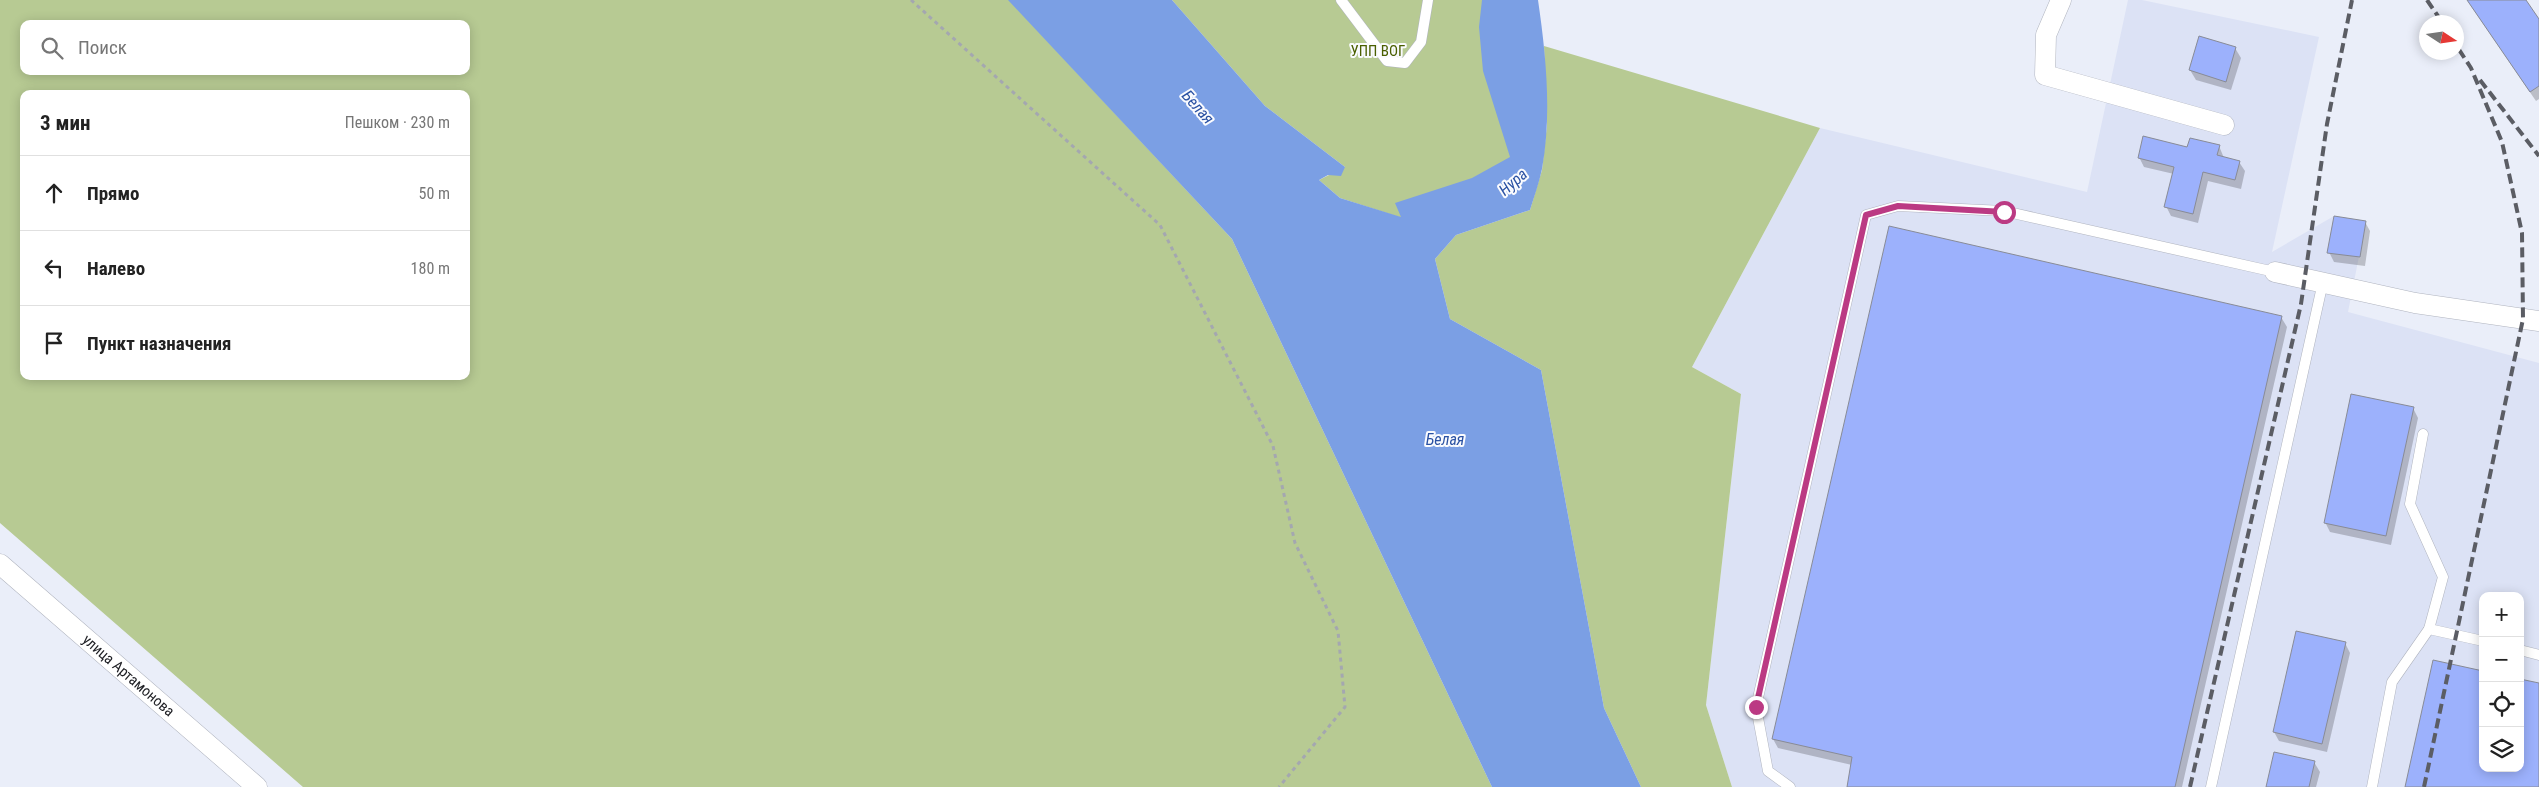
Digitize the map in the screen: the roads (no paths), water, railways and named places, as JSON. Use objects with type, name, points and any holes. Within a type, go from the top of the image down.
[{"type":"street","points":[[2061,0],[2046,35],[2045,75],[2224,125]]},
{"type":"street","points":[[2276,272],[2415,303],[2539,321]]},
{"type":"street","name":"улица Артамонова","points":[[0,564],[257,787]]},
{"type":"lane","points":[[1340,0],[1387,61],[1405,62],[1421,42],[1428,0]]},
{"type":"lane","points":[[1790,787],[1768,771],[1756,707],[1866,215],[1898,206],[2004,212],[2276,272]]},
{"type":"lane","points":[[2211,787],[2323,282]]},
{"type":"lane","points":[[2372,787],[2392,682],[2429,629],[2443,577],[2410,504],[2424,434]]},
{"type":"lane","points":[[2429,629],[2479,641]]},
{"type":"lane","points":[[2524,651],[2539,655]]},
{"type":"water","name":"Белая","points":[[1008,0],[1172,0],[1265,106],[1345,167],[1341,176],[1328,175],[1319,180],[1340,198],[1401,217],[1395,203],[1472,178],[1510,157],[1483,71],[1479,27],[1482,0],[1538,0],[1547,84],[1547,127],[1542,169],[1530,210],[1456,235],[1435,259],[1450,319],[1541,370],[1604,708],[1641,787],[1492,787],[1232,239]]},
{"type":"railway","points":[[2190,787],[2301,304],[2327,124],[2352,0]]},
{"type":"railway","points":[[2427,0],[2437,15]]},
{"type":"railway","points":[[2424,787],[2523,319],[2522,233],[2502,142],[2471,68],[2464,57]]},
{"type":"railway","points":[[2480,80],[2539,156]]},
{"type":"park label","name":"УПП ВОГ","points":[[1378,51]]},
{"type":"water label","name":"Нура","points":[[1513,182]]}]
